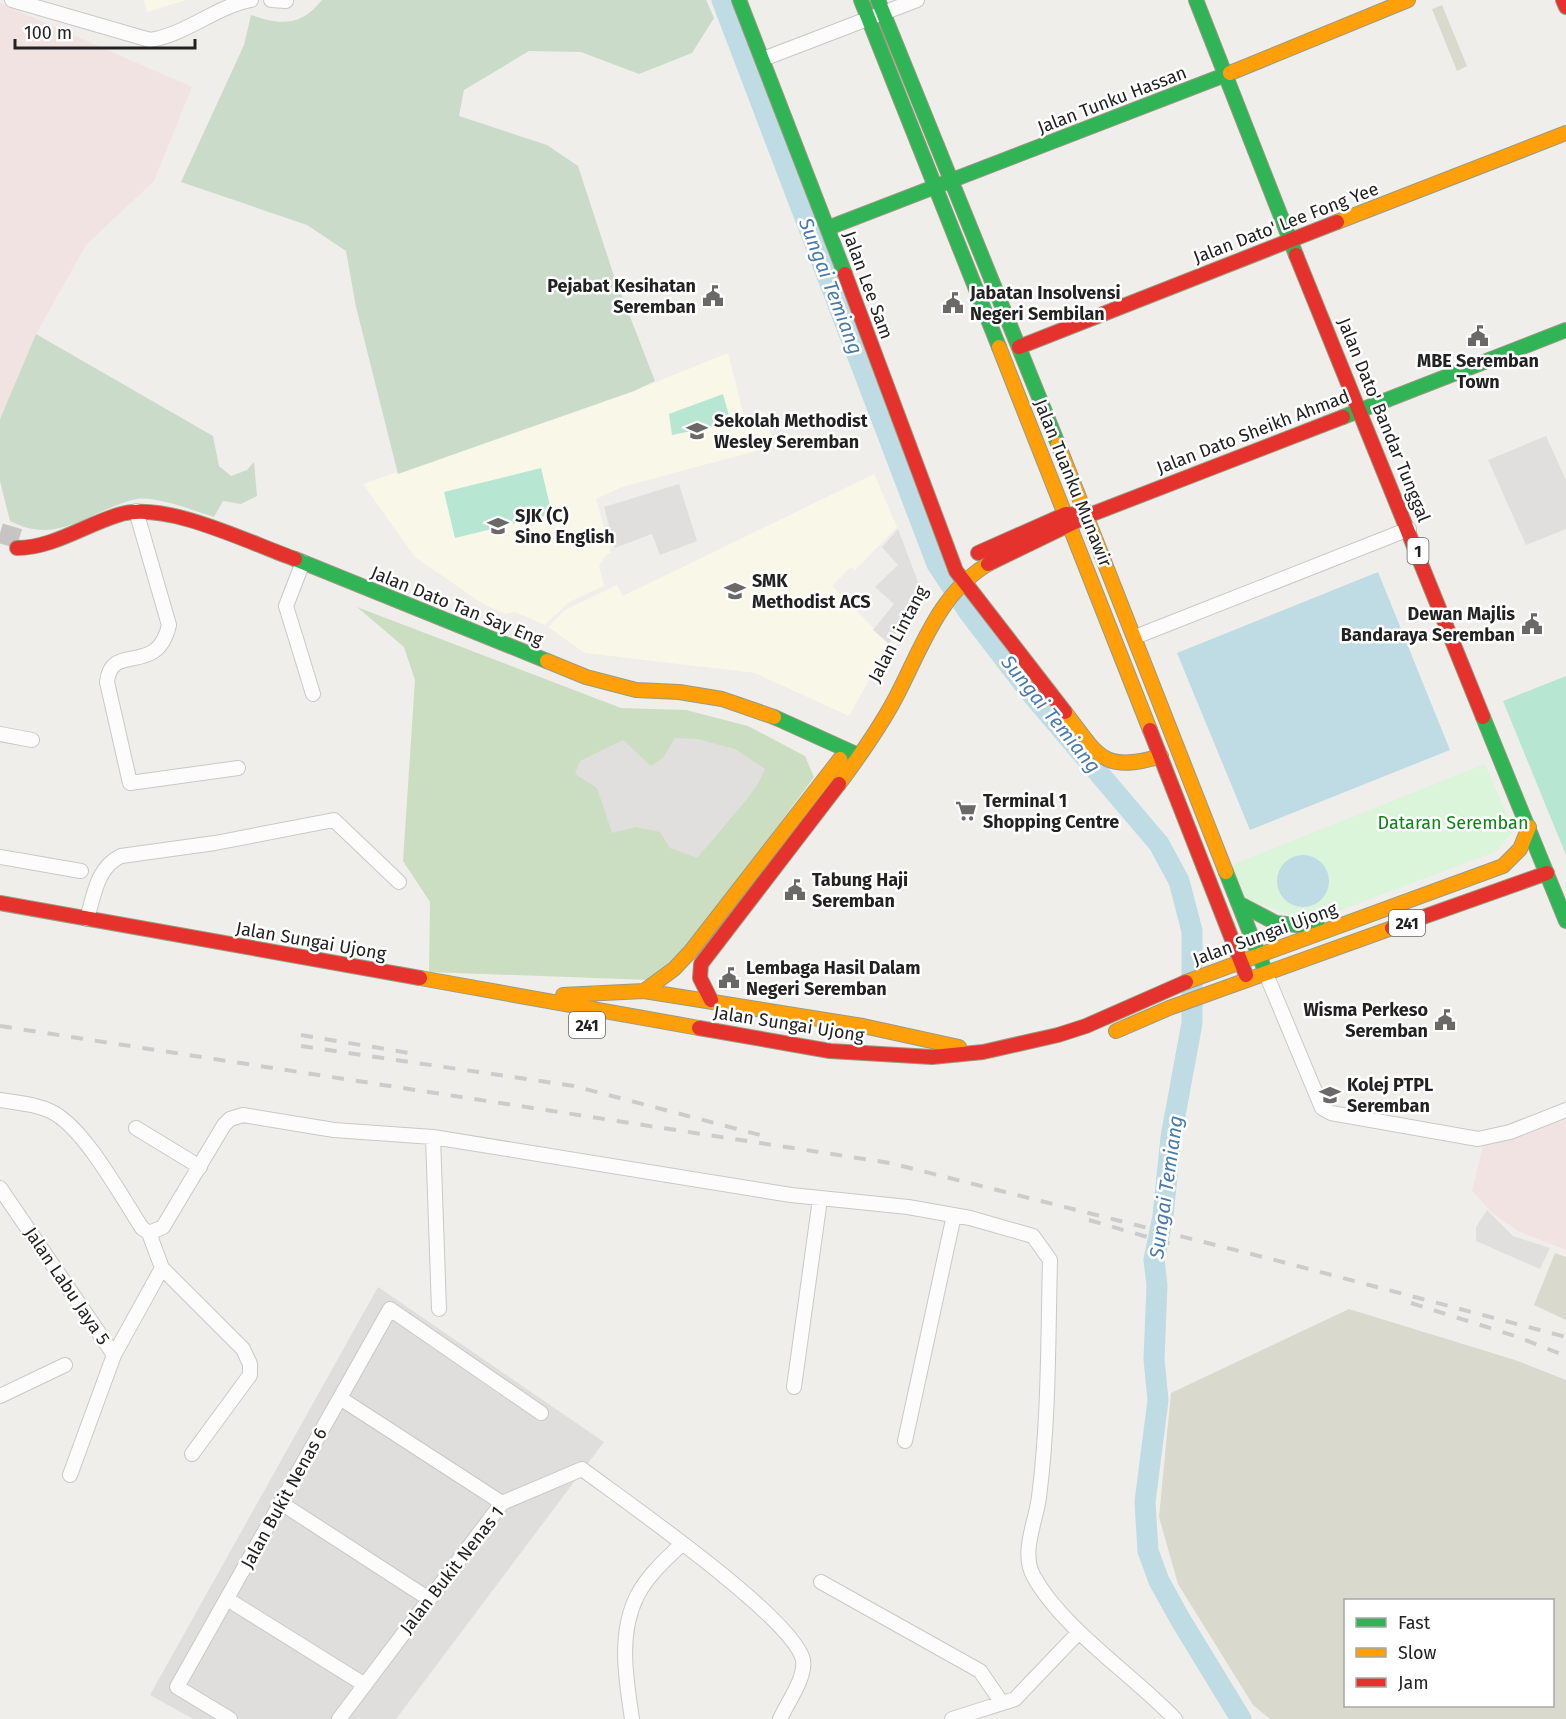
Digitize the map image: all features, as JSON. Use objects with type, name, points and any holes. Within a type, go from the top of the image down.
[{"type":"main road","name":"Jalan Lee Sam","points":[[739,0],[828,228],[956,580],[1097,753],[1116,765],[1132,765],[1161,756]]},
{"type":"main road","name":"Jalan Tuanku Munawir","points":[[861,0],[1069,520],[1248,980]]},
{"type":"main road","name":"Jalan Dato' Bandar Tunggal","points":[[1196,0],[1224,76],[1361,409],[1566,921]]},
{"type":"main road","name":"Jalan Tunku Hassan","points":[[828,228],[1224,76],[1408,0]]},
{"type":"main road","points":[[1563,0],[1566,8]]},
{"type":"main road","name":"Jalan Tuanku Munawir","points":[[881,6],[1087,516],[1266,974]]},
{"type":"main road","name":"Jalan Dato' Lee Fong Yee","points":[[1019,347],[1566,133]]},
{"type":"main road","name":"Jalan Dato Sheikh Ahmad","points":[[1087,516],[1566,330]]},
{"type":"main road","name":"Jalan Dato Tan Say Eng","points":[[18,543],[33,548],[136,511],[166,513],[303,562],[586,677],[636,690],[679,692],[722,699],[760,711],[853,752]]},
{"type":"main road","name":"Jalan Lintang","points":[[711,1000],[700,978],[701,964],[798,841],[886,694],[922,620],[940,602],[956,580],[1069,520],[1087,516]]},
{"type":"main road","name":"Jalan Lintang","points":[[644,991],[680,963],[853,752]]},
{"type":"main road","name":"Jalan Sungai Ujong","points":[[0,903],[830,1051],[932,1058],[983,1052],[1086,1026],[1167,989],[1503,866],[1520,849],[1529,827]]},
{"type":"main road","name":"Jalan Sungai Ujong","points":[[1101,1038],[1169,1008],[1547,873]]},
{"type":"main road","points":[[1238,903],[1255,916],[1287,927],[1339,926]]},
{"type":"main road","points":[[713,920],[715,931],[729,928]]},
{"type":"main road","points":[[524,998],[644,991],[863,1026],[983,1052]]},
{"type":"street","points":[[12,0],[150,40],[165,38],[227,7],[250,0]]},
{"type":"street","points":[[271,0],[290,0]]},
{"type":"street","points":[[763,59],[868,19],[881,6],[917,0]]},
{"type":"street","points":[[136,511],[169,625],[166,642],[156,652],[115,663],[108,670],[107,682],[130,783],[238,768]]},
{"type":"street","points":[[1135,637],[1409,530]]},
{"type":"street","points":[[303,562],[286,606],[313,694]]},
{"type":"street","points":[[0,734],[32,740]]},
{"type":"street","points":[[87,919],[102,872],[109,861],[121,856],[215,843],[334,820],[399,882]]},
{"type":"street","points":[[0,857],[81,871]]},
{"type":"street","points":[[1266,974],[1322,1108],[1331,1113],[1478,1138],[1510,1132],[1566,1110]]},
{"type":"street","points":[[0,1100],[29,1104],[54,1113],[76,1130],[142,1228],[149,1233],[162,1268],[243,1349],[250,1364],[250,1375],[192,1454]]},
{"type":"street","points":[[149,1233],[163,1227],[224,1125],[230,1119],[243,1115],[334,1130],[434,1137],[820,1198],[908,1207],[954,1215],[1033,1236],[1050,1260],[1044,1463],[1028,1558],[1033,1576],[1046,1595],[1079,1632],[1146,1689],[1175,1719]]},
{"type":"street","points":[[136,1128],[200,1167]]},
{"type":"street","points":[[434,1137],[439,1309]]},
{"type":"street","name":"Jalan Labu Jaya 5","points":[[0,1188],[114,1355]]},
{"type":"street","points":[[794,1387],[820,1198]]},
{"type":"street","points":[[905,1440],[954,1215]]},
{"type":"street","points":[[70,1475],[114,1355],[162,1268]]},
{"type":"street","name":"Jalan Bukit Nenas 6","points":[[230,1719],[177,1687],[390,1309],[541,1413]]},
{"type":"street","points":[[0,1396],[65,1365]]},
{"type":"street","points":[[340,1398],[502,1503]]},
{"type":"street","name":"Jalan Bukit Nenas 1","points":[[339,1719],[502,1503],[582,1469],[682,1544]]},
{"type":"street","points":[[281,1503],[429,1599]]},
{"type":"street","points":[[632,1719],[624,1667],[627,1630],[636,1596],[655,1570],[682,1544],[735,1584],[789,1637],[802,1659],[801,1677],[780,1719]]},
{"type":"street","points":[[821,1582],[980,1671],[1002,1703]]},
{"type":"street","points":[[227,1599],[365,1684]]},
{"type":"street","points":[[952,1719],[1015,1699],[1079,1632]]},
{"type":"shaded area","points":[[144,0],[186,0],[147,12]]},
{"type":"shaded area","points":[[0,3],[192,87],[154,181],[86,245],[36,334],[0,419]]},
{"type":"shaded area","points":[[1442,5],[1467,66],[1457,71],[1432,9]]},
{"type":"shaded area","name":"SJK (C) Sino English","points":[[728,353],[744,416],[765,412],[774,446],[622,487],[596,499],[611,553],[606,555],[599,566],[604,586],[569,602],[545,625],[515,612],[505,614],[483,604],[415,557],[363,484],[634,391]]},
{"type":"shaded area","points":[[1546,436],[1566,480],[1566,529],[1526,545],[1488,460]]},
{"type":"shaded area","name":"SMK Methodist ACS","points":[[874,474],[897,527],[855,570],[851,567],[832,586],[889,644],[849,716],[755,673],[585,653],[548,627],[565,610],[617,585],[623,596]]},
{"type":"shaded area","points":[[679,484],[697,541],[660,555],[652,534],[615,548],[604,507]]},
{"type":"shaded area","points":[[898,529],[921,590],[916,605],[889,644],[873,630],[894,604],[875,587],[898,565],[882,547]]},
{"type":"shaded area","points":[[675,738],[698,739],[735,749],[765,769],[758,784],[743,804],[697,858],[670,848],[660,832],[636,827],[612,833],[597,788],[575,774],[580,761],[623,740],[651,766],[663,758]]},
{"type":"shaded area","points":[[1566,1118],[1566,1250],[1518,1231],[1491,1212],[1472,1191],[1483,1146]]},
{"type":"shaded area","points":[[1487,1210],[1513,1236],[1550,1248],[1540,1269],[1476,1241],[1476,1227]]},
{"type":"shaded area","points":[[1555,1253],[1566,1257],[1566,1320],[1534,1305]]},
{"type":"shaded area","points":[[378,1287],[604,1442],[396,1719],[193,1719],[150,1695]]},
{"type":"shaded area","points":[[1349,1309],[1515,1360],[1566,1380],[1566,1719],[1270,1719],[1253,1705],[1178,1584],[1159,1517],[1171,1393]]},
{"type":"green space","points":[[322,0],[706,0],[714,18],[692,53],[639,74],[581,52],[529,51],[464,90],[459,116],[547,145],[578,166],[613,273],[655,381],[634,391],[398,474],[356,307],[346,251],[307,225],[181,182],[244,45],[251,15],[272,21],[290,21],[306,15]]},
{"type":"green space","points":[[36,334],[213,436],[219,466],[231,476],[247,470],[254,462],[257,496],[241,504],[223,501],[214,517],[176,505],[137,499],[60,528],[44,530],[28,528],[10,521],[0,481],[0,419]]},
{"type":"green space","points":[[723,394],[731,423],[672,435],[669,414]]},
{"type":"green space","points":[[541,468],[552,514],[455,538],[444,492]]},
{"type":"green space","points":[[357,607],[621,708],[686,710],[748,726],[805,756],[814,777],[668,974],[650,980],[429,972],[430,902],[403,861],[415,680],[404,647]]},
{"type":"green space","name":"Dataran Seremban","points":[[1566,676],[1566,855],[1503,701]]},
{"type":"green space","name":"Dataran Seremban","points":[[1485,764],[1514,831],[1495,852],[1322,917],[1300,919],[1244,898],[1232,865]]},
{"type":"water","points":[[1378,572],[1450,750],[1250,830],[1177,653]]},
{"type":"water","points":[[1303,855],[1313,857],[1321,863],[1327,871],[1329,881],[1327,891],[1321,899],[1313,905],[1303,907],[1293,905],[1285,899],[1279,891],[1277,881],[1279,871],[1285,863],[1293,857]]},
{"type":"waterway","name":"Sungai Temiang","points":[[722,0],[937,564],[968,611],[1030,692],[1159,844],[1179,881],[1192,931],[1192,1023],[1171,1137],[1163,1216],[1154,1260],[1157,1285],[1154,1359],[1158,1400],[1145,1502],[1148,1551],[1159,1581],[1180,1619],[1241,1719]]},
{"type":"tunnel","points":[[0,533],[20,539]]},
{"type":"railway","points":[[0,1026],[890,1163],[1271,1259],[1566,1337]]},
{"type":"railway","points":[[301,1035],[409,1053]]},
{"type":"railway","points":[[301,1046],[574,1086],[760,1135]]},
{"type":"railway","points":[[1089,1220],[1175,1245]]},
{"type":"railway","points":[[1411,1303],[1515,1336],[1566,1356]]},
{"type":"traffic: fast","points":[[739,0],[845,274]]},
{"type":"traffic: fast","points":[[861,0],[999,347]]},
{"type":"traffic: fast","points":[[878,0],[1058,444]]},
{"type":"traffic: fast","points":[[1196,0],[1296,255]]},
{"type":"traffic: fast","points":[[828,228],[1230,73]]},
{"type":"traffic: fast","points":[[1343,417],[1566,330]]},
{"type":"traffic: fast","points":[[295,559],[547,661]]},
{"type":"traffic: fast","points":[[774,717],[858,755]]},
{"type":"traffic: fast","points":[[1483,717],[1566,921]]},
{"type":"traffic: fast","points":[[1226,872],[1264,968]]},
{"type":"traffic: fast","points":[[1238,903],[1276,923],[1318,927]]},
{"type":"traffic: slow","points":[[1230,73],[1408,0]]},
{"type":"traffic: slow","points":[[1337,222],[1566,133]]},
{"type":"traffic: slow","points":[[999,347],[1150,730]]},
{"type":"traffic: slow","points":[[1058,444],[1226,872]]},
{"type":"traffic: slow","points":[[839,784],[889,710],[932,624],[943,607],[971,576],[988,564]]},
{"type":"traffic: slow","points":[[547,661],[586,677],[636,690],[679,692],[722,699],[774,717]]},
{"type":"traffic: slow","points":[[1065,712],[1094,750],[1103,757],[1126,763],[1161,756]]},
{"type":"traffic: slow","points":[[644,991],[674,969],[691,951],[840,759]]},
{"type":"traffic: slow","points":[[1186,982],[1503,866],[1520,849],[1529,827]]},
{"type":"traffic: slow","points":[[1116,1031],[1169,1008],[1392,928]]},
{"type":"traffic: slow","points":[[420,978],[699,1028]]},
{"type":"traffic: slow","points":[[563,995],[644,991],[863,1026],[959,1047]]},
{"type":"traffic: jam","points":[[1563,0],[1566,7]]},
{"type":"traffic: jam","points":[[1019,347],[1337,222]]},
{"type":"traffic: jam","points":[[1296,255],[1483,717]]},
{"type":"traffic: jam","points":[[845,274],[956,571],[1065,712]]},
{"type":"traffic: jam","points":[[988,564],[1087,516],[1343,417]]},
{"type":"traffic: jam","points":[[17,548],[43,544],[106,519],[137,512],[159,513],[206,525],[295,559]]},
{"type":"traffic: jam","points":[[978,553],[1066,514],[1079,515]]},
{"type":"traffic: jam","points":[[1150,730],[1246,975]]},
{"type":"traffic: jam","points":[[711,1000],[700,978],[701,964],[839,784]]},
{"type":"traffic: jam","points":[[1392,928],[1547,873]]},
{"type":"traffic: jam","points":[[0,903],[420,978]]},
{"type":"traffic: jam","points":[[699,1028],[830,1051],[932,1057],[983,1052],[1058,1035],[1086,1026],[1186,982]]},
{"type":"place","name":"Pejabat Kesihatan Seremban","points":[[713,296]]},
{"type":"place","name":"Jabatan Insolvensi Negeri Sembilan","points":[[953,303]]},
{"type":"place","name":"MBE Seremban Town","points":[[1478,336]]},
{"type":"place","name":"Sekolah Methodist Wesley Seremban","points":[[697,431]]},
{"type":"place","name":"SJK (C) Sino English","points":[[498,526]]},
{"type":"place","name":"SMK Methodist ACS","points":[[735,591]]},
{"type":"place","name":"Dewan Majlis Bandaraya Seremban","points":[[1532,624]]},
{"type":"place","name":"Terminal 1 Shopping Centre","points":[[966,811]]},
{"type":"place","name":"Tabung Haji Seremban","points":[[795,890]]},
{"type":"place","name":"Lembaga Hasil Dalam Negeri Seremban","points":[[729,978]]},
{"type":"place","name":"Wisma Perkeso Seremban","points":[[1445,1020]]},
{"type":"place","name":"Kolej PTPL Seremban","points":[[1330,1095]]}]
